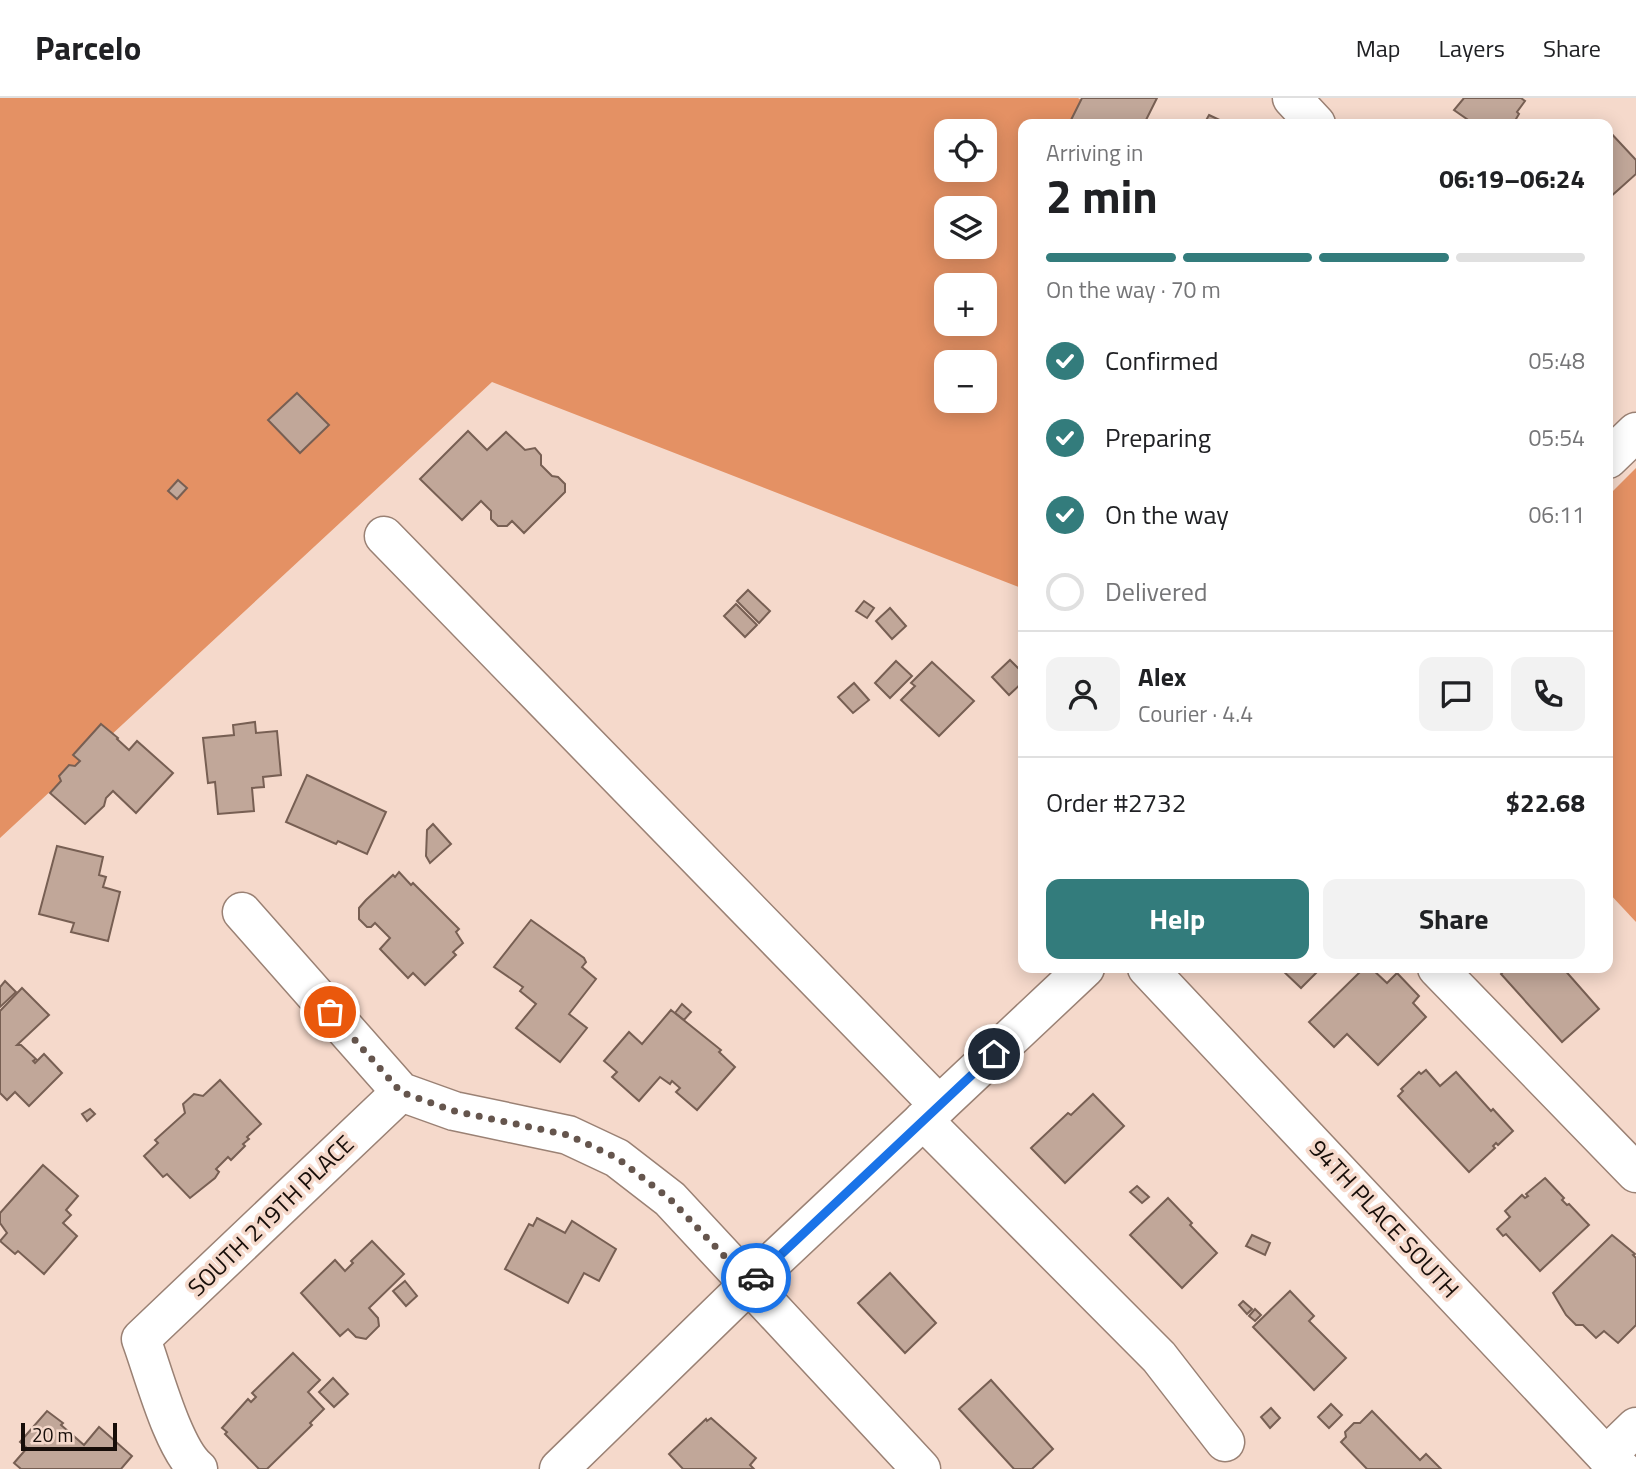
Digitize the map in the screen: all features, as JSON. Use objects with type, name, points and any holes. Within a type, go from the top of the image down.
[{"type":"street","points":[[1292,98],[1311,119]]},
{"type":"street","points":[[384,536],[931,1112],[1159,1357],[1225,1442]]},
{"type":"street","points":[[242,912],[401,1092],[454,1111],[568,1135],[617,1158],[670,1199],[921,1469]]},
{"type":"street","points":[[559,1469],[750,1283],[1080,973]]},
{"type":"street","name":"94TH PLACE SOUTH","points":[[1152,973],[1614,1462]]},
{"type":"street","points":[[1442,973],[1636,1173]]},
{"type":"street","name":"SOUTH 219TH PLACE","points":[[198,1469],[191,1463],[177,1439],[141,1339],[401,1092]]},
{"type":"street","points":[[1614,1462],[1636,1427]]},
{"type":"shaded area","points":[[0,98],[1078,98],[1111,119],[1018,119],[1018,587],[492,382],[0,838]]},
{"type":"shaded area","points":[[1636,468],[1636,922],[1613,897],[1613,491]]},
{"type":"building","points":[[1082,98],[1157,98],[1146,119],[1072,119]]},
{"type":"building","points":[[1464,98],[1521,98],[1525,101],[1517,112],[1519,114],[1516,119],[1467,119],[1454,110]]},
{"type":"building","points":[[1613,135],[1636,160],[1636,174],[1613,195]]},
{"type":"building","points":[[297,393],[329,425],[300,453],[268,420]]},
{"type":"building","points":[[468,431],[487,450],[506,432],[525,450],[535,448],[541,455],[541,465],[565,484],[565,492],[524,533],[512,521],[507,526],[498,526],[491,519],[491,511],[481,501],[462,520],[420,479]]},
{"type":"building","points":[[178,480],[187,488],[177,499],[168,491]]},
{"type":"building","points":[[748,590],[770,611],[759,623],[737,601]]},
{"type":"building","points":[[864,601],[874,608],[867,618],[856,611]]},
{"type":"building","points":[[736,604],[757,625],[745,637],[724,616]]},
{"type":"building","points":[[890,608],[906,626],[892,639],[876,621]]},
{"type":"building","points":[[1010,660],[1018,668],[1018,687],[1009,695],[992,677]]},
{"type":"building","points":[[896,661],[912,676],[890,698],[875,683]]},
{"type":"building","points":[[932,662],[974,701],[939,736],[901,700],[915,686],[911,683]]},
{"type":"building","points":[[854,683],[869,700],[853,713],[838,697]]},
{"type":"building","points":[[255,722],[256,733],[277,731],[281,775],[263,777],[264,787],[252,788],[254,811],[218,814],[215,782],[208,783],[203,738],[234,735],[233,725]]},
{"type":"building","points":[[101,724],[129,750],[137,741],[173,773],[136,813],[113,791],[106,798],[104,806],[85,824],[50,793],[61,781],[59,776],[69,765],[75,766],[80,761],[73,755]]},
{"type":"building","points":[[307,775],[386,812],[367,854],[286,822]]},
{"type":"building","points":[[433,824],[451,844],[430,863],[426,856],[427,830]]},
{"type":"building","points":[[57,846],[103,857],[99,875],[106,877],[103,887],[120,892],[108,941],[71,932],[74,923],[39,914]]},
{"type":"building","points":[[399,872],[459,929],[456,932],[463,943],[453,952],[456,955],[425,985],[413,973],[408,978],[380,949],[390,938],[375,923],[367,927],[359,919],[359,908]]},
{"type":"building","points":[[531,920],[584,958],[586,962],[582,967],[596,979],[569,1014],[587,1028],[560,1062],[516,1028],[536,1004],[520,991],[523,987],[494,967]]},
{"type":"building","points":[[1285,973],[1316,973],[1301,988]]},
{"type":"building","points":[[1359,973],[1376,973],[1387,983],[1397,973],[1419,996],[1413,1003],[1426,1017],[1378,1065],[1347,1034],[1334,1047],[1309,1022]]},
{"type":"building","points":[[1567,973],[1599,1009],[1562,1042],[1501,974]]},
{"type":"building","points":[[5,981],[16,992],[0,1007],[0,987]]},
{"type":"building","points":[[22,988],[49,1015],[17,1045],[21,1045],[36,1059],[33,1061],[35,1063],[44,1054],[62,1073],[29,1106],[15,1092],[7,1100],[0,1093],[0,1011]]},
{"type":"building","points":[[682,1004],[691,1012],[684,1020],[675,1013]]},
{"type":"building","points":[[671,1010],[721,1050],[719,1052],[735,1067],[697,1110],[676,1092],[680,1088],[672,1081],[670,1084],[660,1077],[639,1101],[612,1077],[617,1072],[604,1061],[629,1032],[642,1044]]},
{"type":"building","points":[[1426,1070],[1440,1086],[1456,1072],[1513,1131],[1498,1145],[1496,1143],[1493,1146],[1495,1148],[1469,1172],[1398,1096],[1403,1091],[1401,1089],[1419,1072],[1421,1074]]},
{"type":"building","points":[[220,1080],[261,1124],[247,1137],[249,1139],[243,1144],[245,1146],[231,1160],[228,1157],[216,1169],[219,1172],[215,1178],[190,1198],[167,1174],[163,1177],[144,1156],[158,1143],[155,1140],[185,1113],[183,1104],[194,1094],[203,1096]]},
{"type":"building","points":[[1093,1094],[1124,1126],[1065,1183],[1031,1148]]},
{"type":"building","points":[[90,1109],[95,1114],[87,1121],[82,1114]]},
{"type":"building","points":[[43,1165],[78,1196],[66,1210],[71,1215],[63,1223],[77,1236],[44,1274],[18,1251],[15,1254],[0,1241],[7,1233],[0,1223],[0,1213]]},
{"type":"building","points":[[1545,1178],[1564,1198],[1562,1200],[1589,1225],[1540,1271],[1506,1234],[1503,1236],[1497,1229],[1510,1217],[1505,1211],[1522,1195],[1525,1198],[1528,1196],[1526,1194]]},
{"type":"building","points":[[1137,1186],[1149,1197],[1142,1203],[1130,1192]]},
{"type":"building","points":[[1168,1198],[1217,1253],[1182,1288],[1130,1235]]},
{"type":"building","points":[[537,1218],[565,1233],[572,1221],[616,1249],[599,1281],[584,1273],[568,1303],[505,1269],[529,1224],[533,1226]]},
{"type":"building","points":[[1252,1235],[1270,1243],[1265,1255],[1246,1246]]},
{"type":"building","points":[[1612,1235],[1635,1254],[1633,1255],[1636,1258],[1636,1325],[1618,1343],[1604,1331],[1596,1338],[1583,1325],[1576,1325],[1566,1315],[1553,1293]]},
{"type":"building","points":[[372,1241],[404,1274],[369,1308],[378,1318],[379,1326],[366,1339],[356,1337],[348,1329],[340,1336],[301,1293],[335,1260],[345,1271],[353,1263],[351,1261]]},
{"type":"building","points":[[890,1273],[936,1323],[905,1353],[858,1303]]},
{"type":"building","points":[[405,1281],[417,1296],[406,1306],[393,1291]]},
{"type":"building","points":[[1290,1291],[1314,1316],[1309,1321],[1346,1358],[1314,1390],[1253,1327]]},
{"type":"building","points":[[1243,1301],[1252,1309],[1247,1314],[1239,1305]]},
{"type":"building","points":[[1255,1309],[1261,1315],[1255,1321],[1249,1316]]},
{"type":"building","points":[[293,1353],[320,1380],[308,1392],[324,1409],[310,1423],[312,1425],[267,1469],[259,1469],[222,1428],[248,1399],[251,1402],[256,1397],[252,1393]]},
{"type":"building","points":[[333,1378],[348,1394],[334,1407],[319,1392]]},
{"type":"building","points":[[991,1380],[1053,1449],[1032,1469],[1014,1469],[959,1409]]},
{"type":"building","points":[[1331,1404],[1342,1415],[1329,1428],[1318,1417]]},
{"type":"building","points":[[1271,1408],[1280,1418],[1270,1428],[1261,1417]]},
{"type":"building","points":[[47,1411],[84,1445],[99,1427],[132,1456],[121,1469],[21,1469],[14,1463],[27,1448],[20,1442]]},
{"type":"building","points":[[1372,1411],[1420,1460],[1426,1454],[1441,1469],[1367,1469],[1341,1442],[1346,1437],[1345,1432],[1354,1423],[1360,1423]]},
{"type":"building","points":[[711,1418],[756,1458],[750,1465],[754,1469],[683,1469],[669,1454],[706,1419],[707,1421]]},
{"type":"way so far","points":[[330,1012],[401,1092],[454,1111],[568,1135],[617,1158],[670,1199],[750,1283],[756,1278]]},
{"type":"route","points":[[756,1278],[994,1054]]}]
